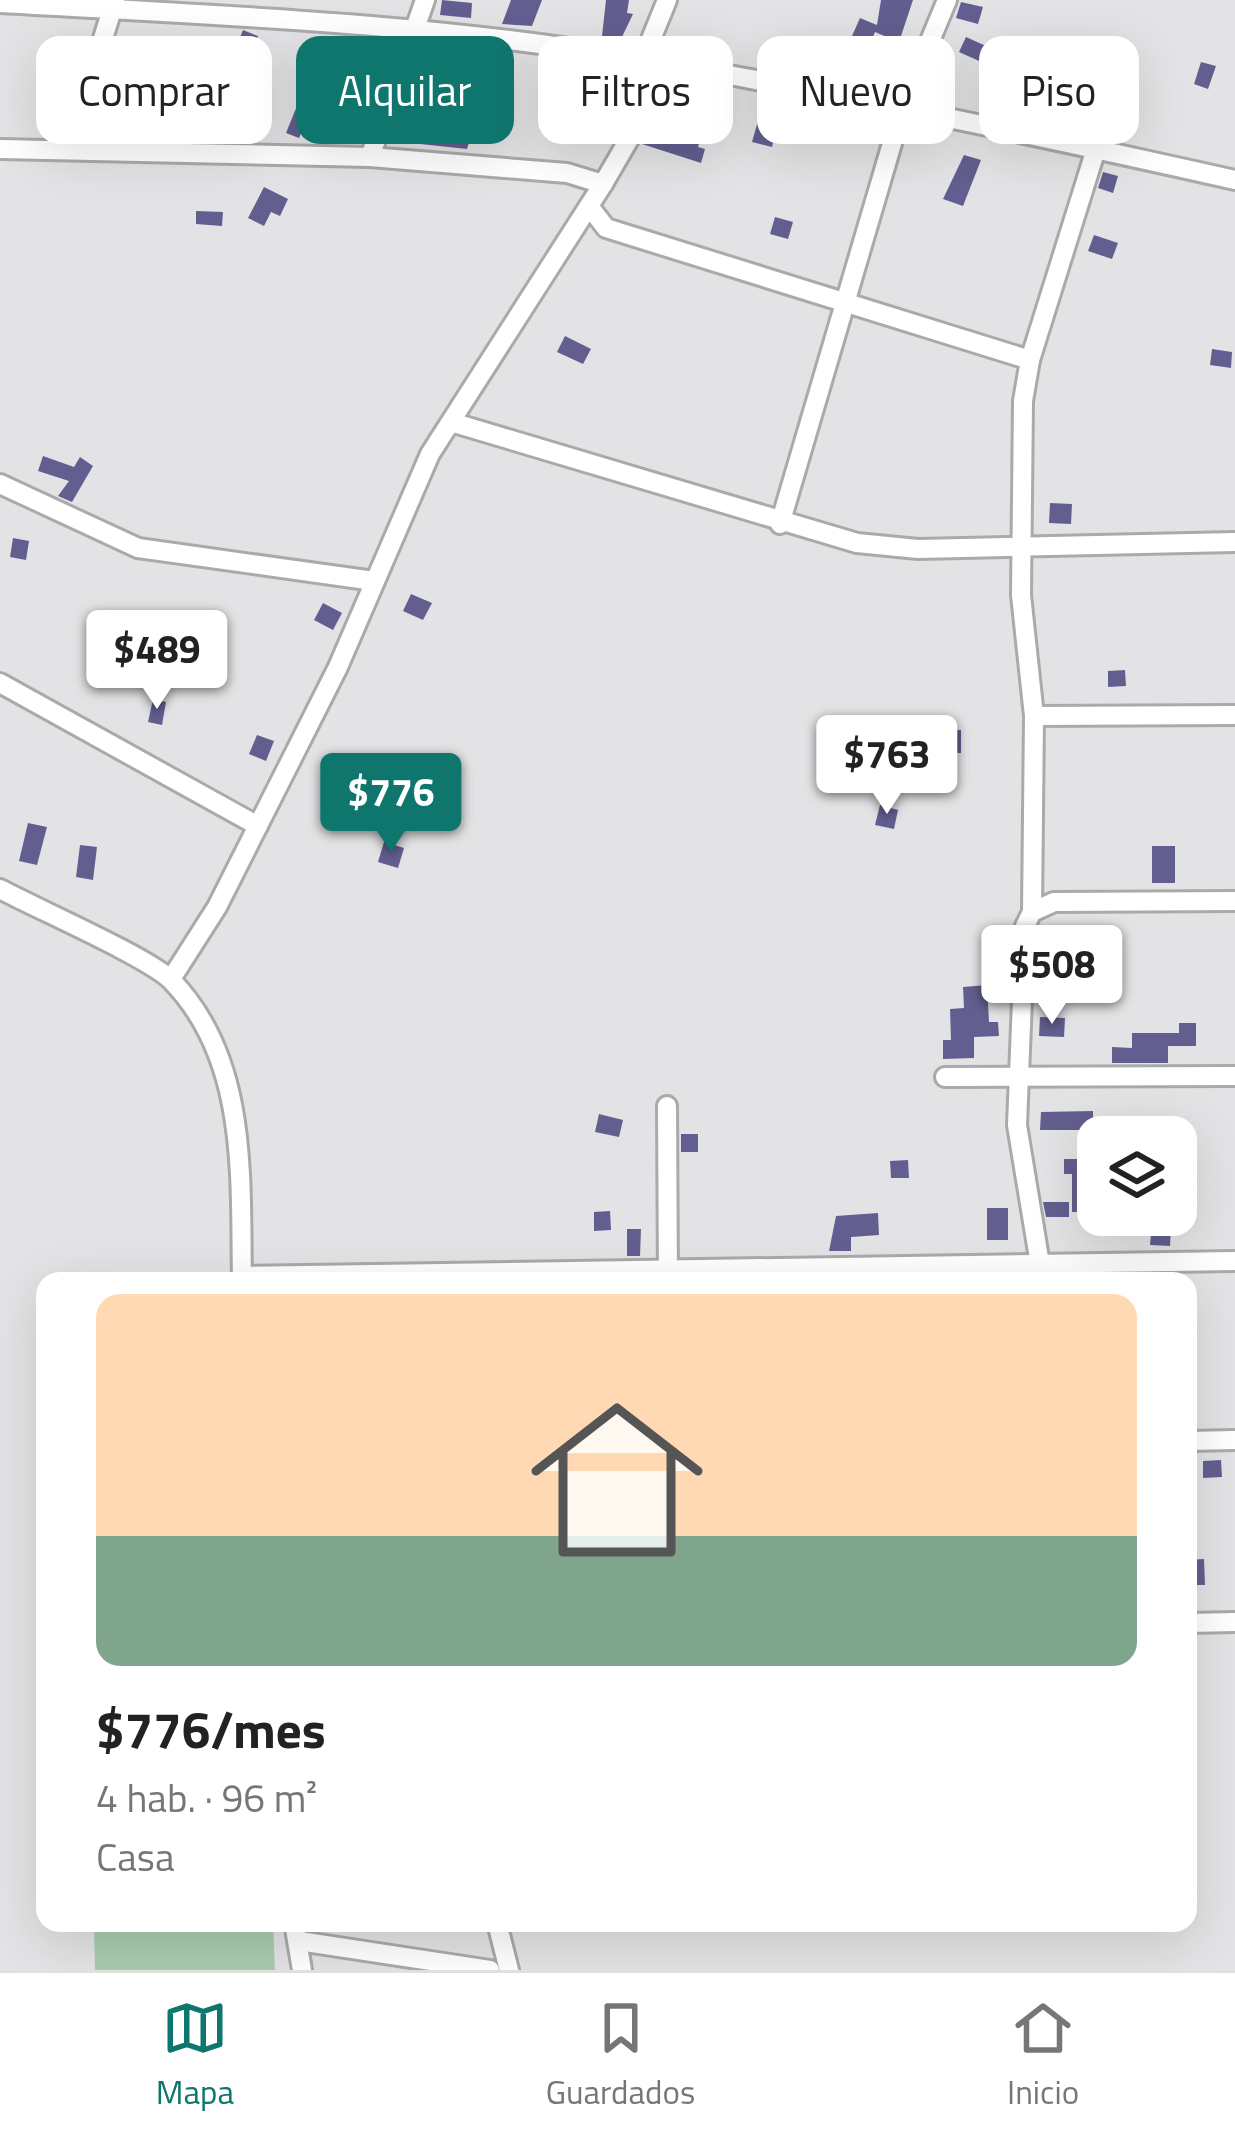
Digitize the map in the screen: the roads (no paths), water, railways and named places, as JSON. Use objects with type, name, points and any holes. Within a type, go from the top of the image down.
[{"type":"street","points":[[370,157],[425,0]]},
{"type":"street","points":[[652,36],[667,0]]},
{"type":"street","points":[[932,36],[947,0]]},
{"type":"street","points":[[0,3],[114,5],[538,47]]},
{"type":"street","points":[[68,150],[114,5]]},
{"type":"street","points":[[955,118],[1235,180]]},
{"type":"street","points":[[171,979],[217,907],[338,667],[430,454],[626,144]]},
{"type":"street","points":[[780,524],[892,144]]},
{"type":"street","points":[[0,149],[370,157],[567,172],[603,184]]},
{"type":"street","points":[[1040,1264],[1017,1125],[1025,926],[1032,912],[1034,716],[1022,547],[1023,401],[1030,360],[1096,149]]},
{"type":"street","points":[[589,206],[606,228],[1030,360]]},
{"type":"street","points":[[451,422],[780,524],[857,542],[918,549],[1235,542]]},
{"type":"street","points":[[0,484],[138,548],[374,581]]},
{"type":"street","points":[[0,683],[258,826]]},
{"type":"street","points":[[1034,716],[1235,715]]},
{"type":"street","points":[[0,889],[171,979],[208,1036],[239,1119],[242,1272]]},
{"type":"street","points":[[1032,912],[1054,902],[1235,901]]},
{"type":"street","points":[[945,1077],[1235,1076]]},
{"type":"street","points":[[668,1106],[668,1272]]},
{"type":"street","points":[[907,1272],[1235,1261]]},
{"type":"street","points":[[1197,1441],[1235,1440]]},
{"type":"street","points":[[1197,1623],[1235,1622]]},
{"type":"street","points":[[302,1970],[297,1932],[490,1970]]},
{"type":"street","points":[[499,1932],[509,1970]]}]
